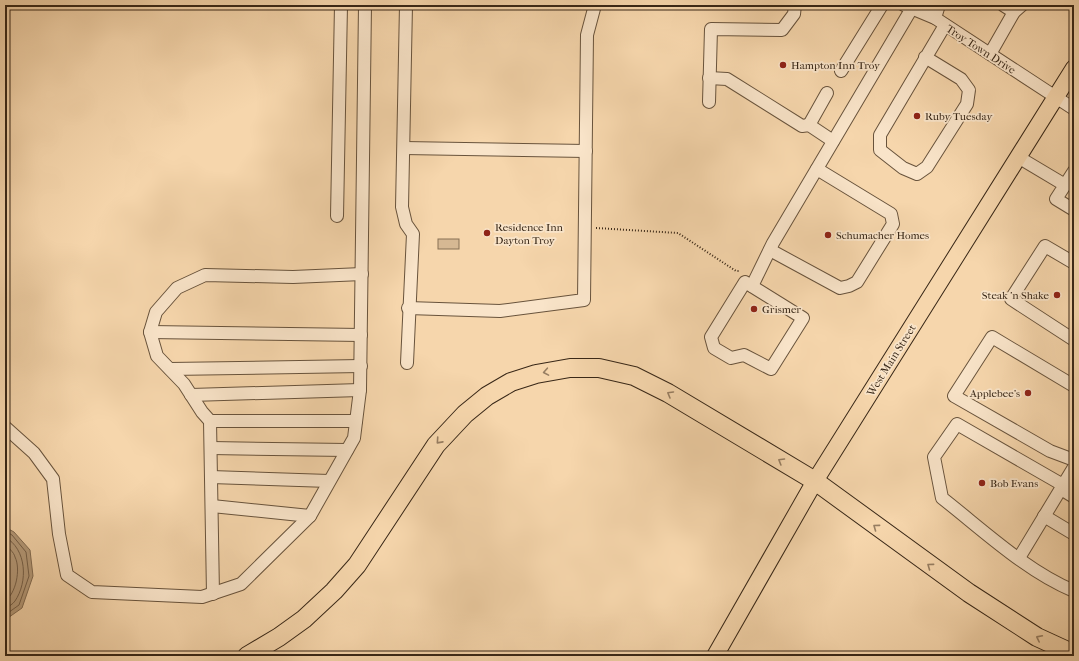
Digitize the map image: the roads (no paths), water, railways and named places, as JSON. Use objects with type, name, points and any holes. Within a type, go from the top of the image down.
[{"type":"highway","points":[[247,656],[279,637],[304,619],[339,586],[357,565],[436,445],[465,414],[487,396],[511,382],[536,374],[570,368],[598,368],[634,376],[668,393],[815,481],[969,594],[1037,637],[1074,654]]},
{"type":"main road","name":"West Main Street","points":[[717,653],[815,481],[1074,68]]},
{"type":"street","points":[[337,216],[341,5]]},
{"type":"street","points":[[5,427],[34,453],[53,478],[59,534],[67,575],[92,592],[202,597],[213,594],[241,584],[310,516],[354,438],[360,390],[365,5]]},
{"type":"street","points":[[406,5],[402,207],[406,224],[413,234],[406,363]]},
{"type":"street","points":[[408,308],[500,311],[584,300],[587,35],[595,5]]},
{"type":"street","points":[[709,102],[711,29],[782,30],[794,14],[795,5]]},
{"type":"street","points":[[841,71],[882,5]]},
{"type":"street","points":[[925,57],[961,79],[969,90],[967,104],[927,167],[917,174],[903,168],[880,150],[880,135],[925,57],[940,21],[940,5]]},
{"type":"street","points":[[990,54],[1018,9],[1003,5]]},
{"type":"street","points":[[752,286],[770,250],[908,7]]},
{"type":"street","name":"Troy Town Drive","points":[[908,7],[940,21],[1074,110]]},
{"type":"street","points":[[709,78],[727,79],[802,126],[809,125],[833,141]]},
{"type":"street","points":[[809,125],[827,93]]},
{"type":"street","points":[[404,148],[586,151]]},
{"type":"street","points":[[1018,157],[1065,185]]},
{"type":"street","points":[[770,250],[840,288],[857,282],[893,224],[891,214],[817,169]]},
{"type":"street","points":[[1074,172],[1056,200],[1074,210]]},
{"type":"street","points":[[1074,263],[1045,246],[1010,299],[1074,340]]},
{"type":"street","points":[[213,594],[210,421],[184,384],[157,356],[150,332],[156,312],[177,288],[204,275],[293,277],[362,274]]},
{"type":"street","points":[[745,282],[752,286],[803,318],[771,369],[744,355],[731,358],[714,348],[710,337],[745,282]]},
{"type":"street","points":[[150,332],[361,335]]},
{"type":"street","points":[[1074,386],[992,337],[954,396],[1050,452],[1074,460]]},
{"type":"street","points":[[170,369],[361,366]]},
{"type":"street","points":[[191,395],[360,390]]},
{"type":"street","points":[[210,421],[356,421]]},
{"type":"street","points":[[1074,497],[1062,487],[957,424],[934,457],[942,498],[1019,558],[1056,583],[1074,590]]},
{"type":"street","points":[[211,448],[347,450]]},
{"type":"street","points":[[1019,558],[1074,467]]},
{"type":"street","points":[[212,477],[330,481]]},
{"type":"street","points":[[212,506],[310,516]]},
{"type":"street","points":[[1044,516],[1074,534]]},
{"type":"water","points":[[5,527],[14,532],[30,550],[33,576],[22,608],[5,620]]},
{"type":"place","name":"Hampton Inn Troy","points":[[783,65]]},
{"type":"place","name":"Ruby Tuesday","points":[[917,116]]},
{"type":"place","name":"Residence Inn Dayton Troy","points":[[487,233]]},
{"type":"place","name":"Schumacher Homes","points":[[828,235]]},
{"type":"place","name":"Steak 'n Shake","points":[[1057,295]]},
{"type":"place","name":"Grismer","points":[[754,309]]},
{"type":"place","name":"Applebee's","points":[[1028,393]]},
{"type":"place","name":"Bob Evans","points":[[982,483]]}]
